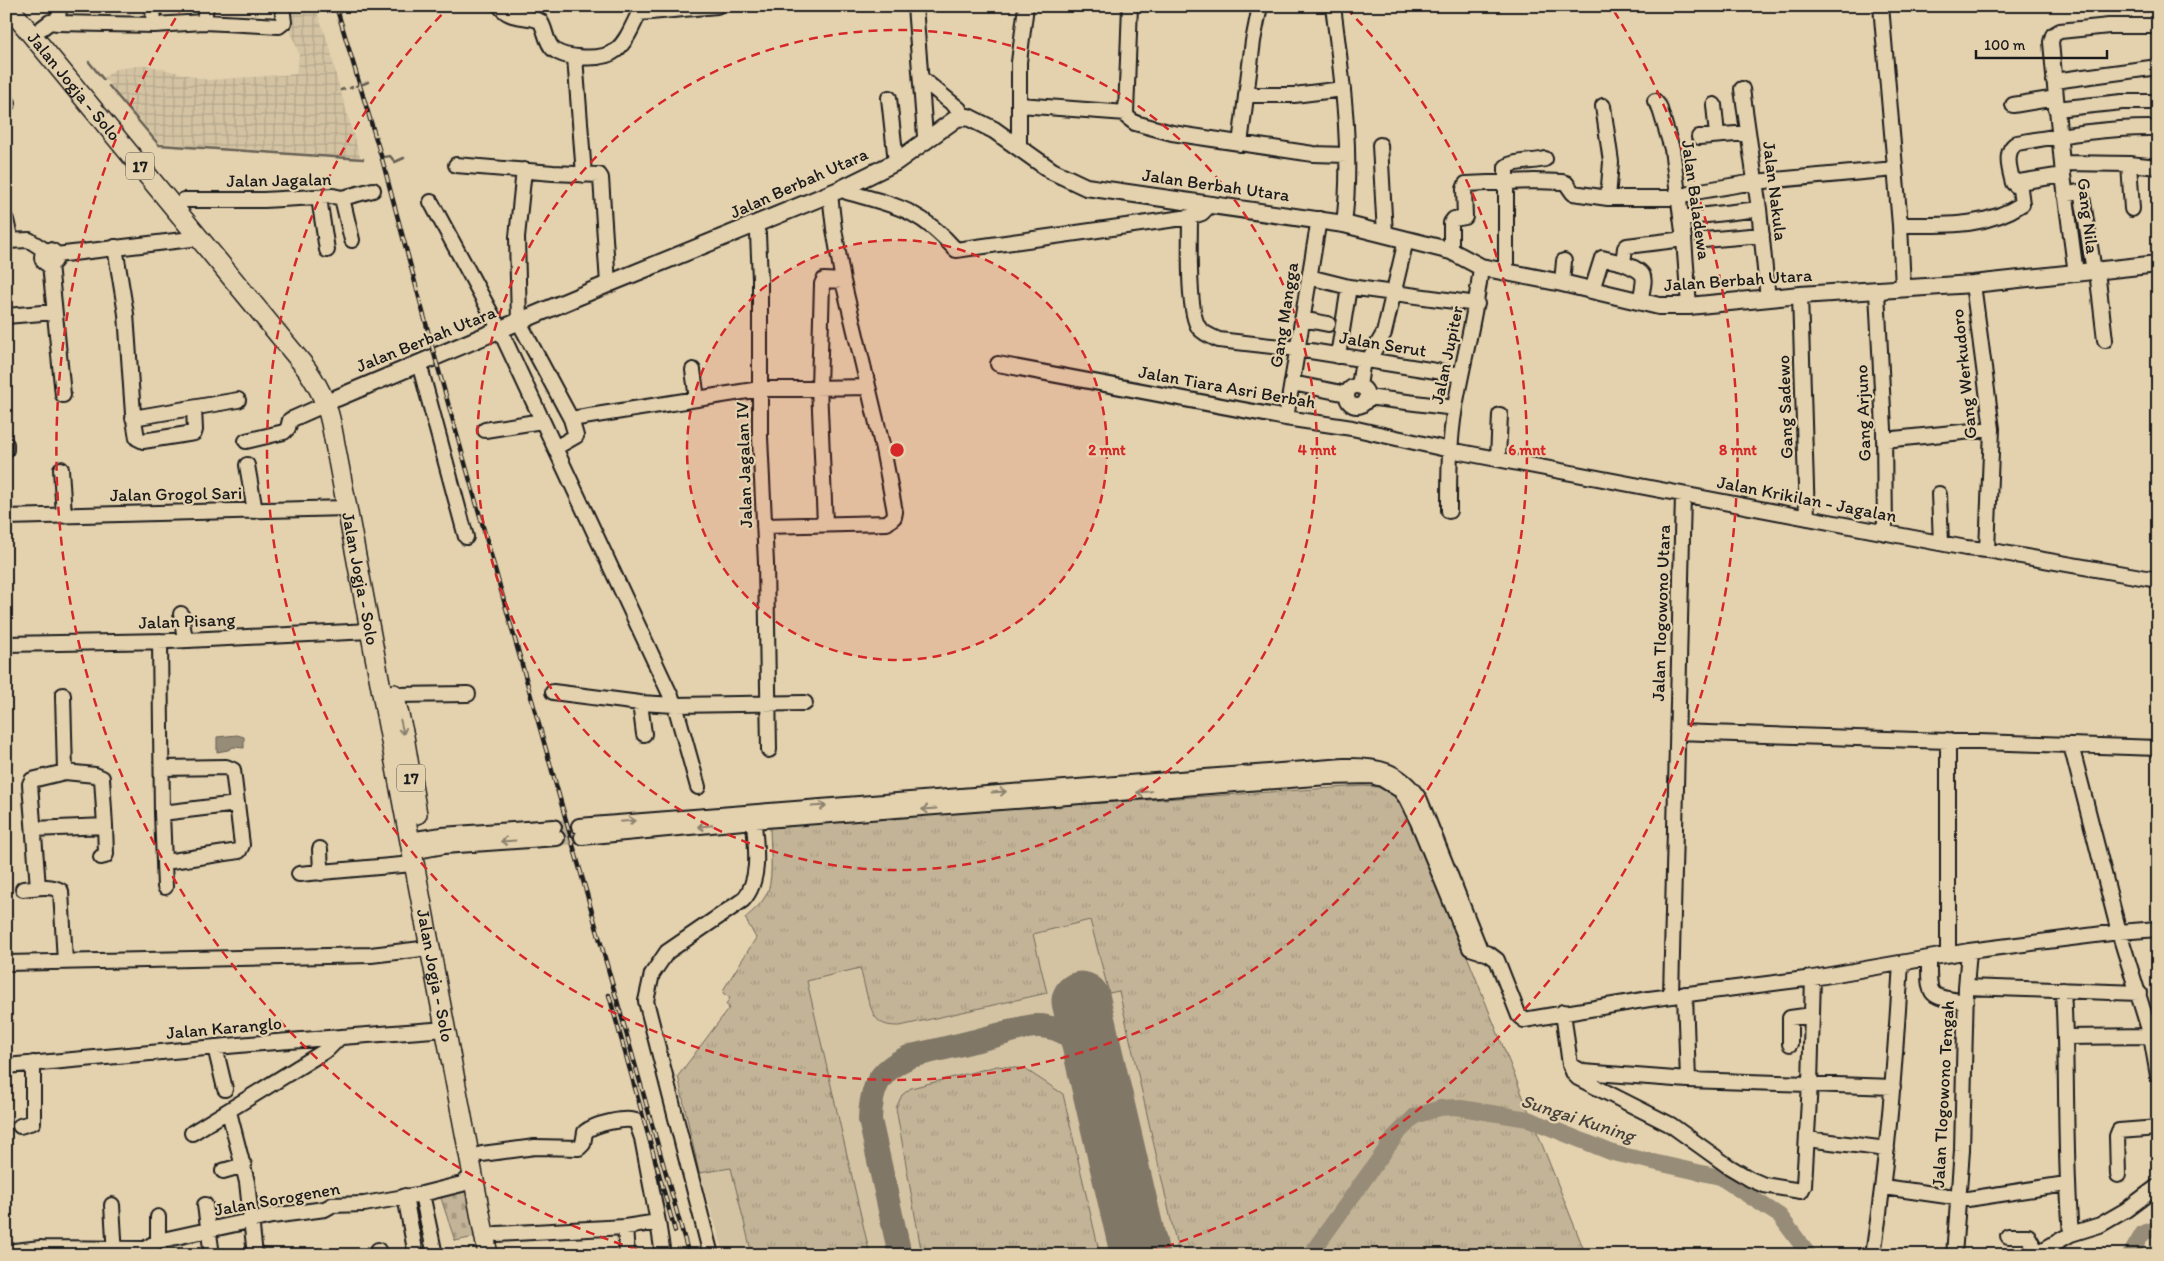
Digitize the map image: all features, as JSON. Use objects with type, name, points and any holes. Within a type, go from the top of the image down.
[{"type":"highway","name":"Jalan Jogja - Solo","points":[[8,6],[184,200],[311,354],[326,376],[332,401],[347,508],[370,630],[482,1154],[501,1255]]},
{"type":"highway","name":"Jalan Jogja - Solo","points":[[24,6],[50,26],[89,95],[200,238],[302,362],[318,386],[332,401],[344,423],[394,696],[404,736],[416,849],[430,948],[488,1255]]},
{"type":"main road","name":"Jalan Berbah Utara","points":[[332,401],[608,284],[755,226],[837,191],[896,162],[952,121],[963,117],[968,117],[994,130],[1065,179],[1086,187],[1344,224],[1451,251],[1481,268],[1562,283],[1659,306],[1689,306],[1768,300],[1800,295],[1877,292],[1903,288],[1973,284],[2158,264]]},
{"type":"street","points":[[60,6],[50,26],[154,25],[204,22],[279,26],[284,22],[282,6]]},
{"type":"street","points":[[153,6],[154,25]]},
{"type":"street","points":[[204,22],[206,6]]},
{"type":"street","points":[[500,6],[504,12],[511,15],[540,21],[551,48],[560,54],[576,57],[602,57],[618,51],[628,37],[637,10],[717,6]]},
{"type":"street","points":[[916,6],[925,136],[927,141]]},
{"type":"street","points":[[1019,148],[1019,62],[1026,6]]},
{"type":"street","points":[[1130,6],[1126,113],[1131,120],[1145,127],[1240,144],[1313,154],[1347,155]]},
{"type":"street","points":[[1240,144],[1253,41],[1260,6]]},
{"type":"street","points":[[1333,6],[1343,90],[1347,155],[1344,224]]},
{"type":"street","points":[[1881,6],[1900,225],[1903,288]]},
{"type":"street","name":"Gang Nila","points":[[2076,274],[2065,195],[2056,104],[2051,42],[2053,35],[2060,31],[2108,26],[2158,26]]},
{"type":"street","points":[[576,57],[584,175]]},
{"type":"street","points":[[2054,81],[2158,67]]},
{"type":"street","points":[[921,78],[959,109],[963,117]]},
{"type":"street","name":"Jalan Nakula","points":[[1742,89],[1759,209],[1768,300]]},
{"type":"street","points":[[1246,95],[1294,95],[1343,90]]},
{"type":"street","points":[[889,98],[896,162]]},
{"type":"street","name":"Jalan Baladewa","points":[[1655,101],[1659,106],[1672,149],[1684,239],[1689,306]]},
{"type":"street","points":[[2013,105],[2158,102]]},
{"type":"street","points":[[1714,104],[1717,135]]},
{"type":"street","points":[[1020,105],[1126,113]]},
{"type":"street","points":[[1603,106],[1611,162],[1608,198]]},
{"type":"street","points":[[1900,225],[1959,225],[1984,220],[2022,204],[2020,189],[2013,184],[2009,161],[2012,146],[2017,143],[2060,136],[2136,128],[2158,128]]},
{"type":"street","points":[[1699,137],[1748,133]]},
{"type":"street","points":[[1380,145],[1385,234]]},
{"type":"street","points":[[1506,272],[1506,167],[1508,164],[1535,162],[1545,159]]},
{"type":"street","points":[[2013,184],[2063,169],[2129,164],[2158,167]]},
{"type":"street","points":[[2129,164],[2132,209]]},
{"type":"street","points":[[456,165],[599,175],[601,178],[608,284]]},
{"type":"street","points":[[1451,251],[1451,223],[1454,219],[1466,216],[1464,186],[1466,184],[1534,180],[1562,182],[1566,183],[1573,193],[1608,198],[1678,198],[1695,192],[1754,182],[1895,169]]},
{"type":"street","points":[[524,170],[517,237],[519,322],[571,419],[576,436],[554,448]]},
{"type":"street","name":"Jalan Jagalan","points":[[184,200],[319,198],[333,196],[342,198],[373,190]]},
{"type":"street","points":[[764,526],[888,523],[894,518],[895,512],[883,449],[867,387],[834,229],[837,191],[901,207],[924,218],[942,233],[956,250],[1190,217],[1202,213],[1211,204]]},
{"type":"street","points":[[2065,195],[2078,192],[2082,196],[2105,340]]},
{"type":"street","points":[[319,198],[327,250]]},
{"type":"street","points":[[342,198],[352,240]]},
{"type":"street","points":[[431,202],[500,330],[675,705],[698,787]]},
{"type":"street","points":[[1680,218],[1759,209]]},
{"type":"street","name":"Jalan Serut","points":[[1190,217],[1193,310],[1200,329],[1219,340],[1298,349],[1461,375]]},
{"type":"street","name":"Gang Mangga","points":[[1286,418],[1319,219]]},
{"type":"street","points":[[6,220],[9,241],[29,240],[50,257],[63,395]]},
{"type":"street","name":"Jalan Jagalan IV","points":[[755,226],[758,234],[769,750]]},
{"type":"street","points":[[1704,240],[1762,234]]},
{"type":"street","points":[[50,257],[115,247],[200,238]]},
{"type":"street","points":[[1622,263],[1627,246],[1684,239]]},
{"type":"street","points":[[1406,240],[1384,333],[1366,360],[1363,392],[1362,406],[1356,407],[1348,402],[1347,394],[1352,388],[1363,392],[1455,408]]},
{"type":"street","points":[[115,247],[126,314],[133,418],[137,438],[142,441],[194,433],[194,409]]},
{"type":"street","points":[[1592,290],[1601,259],[1605,258],[1622,263],[1643,274],[1640,302]]},
{"type":"street","points":[[1562,283],[1564,261]]},
{"type":"street","name":"Jalan Jupiter","points":[[1449,511],[1450,450],[1455,408],[1477,304],[1481,268]]},
{"type":"street","points":[[1309,277],[1349,287],[1477,304]]},
{"type":"street","points":[[825,524],[819,387],[822,284],[824,280],[828,279],[844,280]]},
{"type":"street","name":"Gang Werkudoro","points":[[1973,284],[1992,429],[1987,550]]},
{"type":"street","points":[[1338,356],[1349,287]]},
{"type":"street","name":"Gang Arjuno","points":[[1877,292],[1884,440],[1885,532]]},
{"type":"street","name":"Gang Sadewo","points":[[1800,295],[1806,518]]},
{"type":"street","points":[[6,316],[54,312]]},
{"type":"street","points":[[1302,319],[1328,324]]},
{"type":"street","points":[[419,363],[466,536]]},
{"type":"street","name":"Jalan Tiara Asri Berbah","points":[[998,364],[1286,418],[1352,428],[1450,450]]},
{"type":"street","points":[[693,370],[696,399]]},
{"type":"street","points":[[1292,383],[1347,394]]},
{"type":"street","points":[[571,419],[760,389],[867,387]]},
{"type":"street","points":[[133,418],[238,400]]},
{"type":"street","points":[[246,441],[284,432],[288,428],[290,420],[332,401]]},
{"type":"street","points":[[1352,428],[1356,407]]},
{"type":"street","points":[[1498,458],[1500,415]]},
{"type":"street","points":[[485,430],[542,421]]},
{"type":"street","points":[[1884,440],[1992,429]]},
{"type":"street","points":[[6,444],[6,450]]},
{"type":"street","name":"Jalan Krikilan - Jagalan","points":[[1450,450],[1966,548],[2158,580]]},
{"type":"street","points":[[247,465],[256,511]]},
{"type":"street","points":[[61,468],[64,515]]},
{"type":"street","points":[[1939,494],[1940,543]]},
{"type":"street","name":"Jalan Tlogowono Utara","points":[[1683,495],[1677,732],[1678,995],[1688,1080]]},
{"type":"street","name":"Jalan Grogol Sari","points":[[6,517],[347,508]]},
{"type":"street","points":[[181,614],[185,640]]},
{"type":"street","name":"Jalan Pisang","points":[[6,644],[164,641],[370,630]]},
{"type":"street","points":[[164,641],[166,767],[162,813],[166,887]]},
{"type":"street","points":[[553,692],[640,703],[675,705],[805,703]]},
{"type":"street","points":[[394,696],[468,694]]},
{"type":"street","points":[[63,695],[65,772]]},
{"type":"street","points":[[640,703],[644,734]]},
{"type":"street","points":[[1677,732],[2158,748]]},
{"type":"street","points":[[1948,740],[1948,954]]},
{"type":"street","points":[[2071,744],[2119,932],[2151,1036],[2158,1073]]},
{"type":"street","points":[[580,831],[753,816],[966,801],[1344,766],[1384,769],[1404,780],[1420,800],[1476,950],[1491,955],[1496,960],[1520,1018],[1524,1020],[1563,1012],[1678,995],[1813,978],[1948,954],[2119,932],[2158,929]]},
{"type":"street","points":[[165,862],[238,851],[242,845],[233,770],[230,768],[166,767]]},
{"type":"street","points":[[38,887],[30,784],[32,780],[65,772],[99,775],[102,778],[106,854],[101,857]]},
{"type":"street","points":[[162,813],[237,804]]},
{"type":"street","points":[[711,1255],[646,1001],[652,974],[668,952],[743,900],[749,893],[753,886],[755,869],[753,816]]},
{"type":"street","points":[[34,830],[105,826]]},
{"type":"street","points":[[299,874],[321,872],[416,849],[442,835],[555,833]]},
{"type":"street","points":[[320,848],[321,872]]},
{"type":"street","points":[[23,889],[38,887],[56,888],[60,891],[64,962]]},
{"type":"street","points":[[6,963],[366,955],[430,948]]},
{"type":"street","name":"Jalan Tlogowono Tengah","points":[[1970,951],[1966,987],[1962,1150],[1957,1198],[1977,1198],[2066,1184]]},
{"type":"street","points":[[1929,958],[1929,984],[1931,992],[1938,998],[1966,1002]]},
{"type":"street","points":[[1873,1255],[1884,1187],[1901,963]]},
{"type":"street","points":[[1563,1012],[1570,1065],[1578,1078],[1671,1125],[1728,1166],[1764,1185],[1797,1192],[1801,1191],[1804,1185],[1810,1084],[1813,978]]},
{"type":"street","points":[[1966,987],[2139,993]]},
{"type":"street","points":[[2063,990],[2066,1037],[2066,1184],[2071,1234]]},
{"type":"street","points":[[1790,1044],[1790,1018],[1812,1015]]},
{"type":"street","name":"Jalan Karanglo","points":[[6,1066],[446,1029]]},
{"type":"street","points":[[2066,1037],[2151,1036]]},
{"type":"street","points":[[192,1133],[229,1112],[328,1049],[335,1038]]},
{"type":"street","points":[[215,1047],[225,1089]]},
{"type":"street","points":[[20,1126],[33,1122],[33,1063]]},
{"type":"street","points":[[1570,1065],[1583,1072],[1594,1074],[1688,1080],[1893,1087]]},
{"type":"street","points":[[229,1112],[244,1165],[254,1255]]},
{"type":"street","points":[[482,1154],[535,1147],[579,1148],[582,1146],[585,1132],[589,1129],[625,1119],[636,1121],[642,1138],[663,1255]]},
{"type":"street","points":[[2118,1175],[2117,1136],[2119,1131],[2158,1128]]},
{"type":"street","points":[[1807,1139],[1887,1149]]},
{"type":"street","points":[[223,1171],[244,1165]]},
{"type":"street","name":"Jalan Sorogenen","points":[[6,1252],[115,1252],[145,1249],[158,1240],[272,1216],[325,1209],[332,1205],[364,1204],[422,1194],[462,1184],[473,1175]]},
{"type":"street","points":[[2008,1236],[2028,1236],[2035,1254],[2071,1234],[2100,1225],[2126,1210],[2158,1186]]},
{"type":"street","points":[[1884,1187],[1957,1198],[1954,1255]]},
{"type":"street","points":[[422,1194],[435,1255]]},
{"type":"street","points":[[405,1196],[416,1255]]},
{"type":"street","points":[[112,1204],[115,1252]]},
{"type":"street","points":[[205,1205],[212,1255]]},
{"type":"street","points":[[158,1217],[158,1240]]},
{"type":"street","points":[[497,1234],[625,1227],[658,1222]]},
{"type":"street","points":[[625,1227],[627,1255]]},
{"type":"shaded area","points":[[285,6],[315,6],[331,51],[335,72],[360,157],[160,143],[104,78],[115,69],[146,65],[208,80],[296,74],[299,54],[286,18]]},
{"type":"shaded area","points":[[237,735],[244,737],[244,748],[233,747],[217,752],[217,737]]},
{"type":"shaded area","points":[[1363,786],[1378,787],[1391,793],[1444,898],[1586,1255],[725,1255],[699,1173],[678,1076],[729,1008],[726,1004],[730,998],[723,993],[725,987],[756,938],[745,918],[758,906],[768,890],[770,827],[963,812]]},
{"type":"green space","points":[[1363,786],[1378,787],[1391,793],[1403,804],[1444,898],[1586,1255],[1179,1255],[1119,991],[1109,993],[1090,920],[1033,934],[1047,993],[900,1026],[883,1023],[875,1016],[869,1003],[860,968],[807,981],[870,1255],[752,1255],[731,1168],[699,1173],[678,1076],[729,1008],[726,1004],[730,998],[723,993],[725,987],[756,938],[745,918],[761,902],[770,884],[770,827],[963,812]]},
{"type":"green space","points":[[997,1066],[1025,1069],[1063,1094],[1100,1255],[922,1255],[896,1108],[902,1095],[911,1088]]},
{"type":"green space","points":[[464,1182],[475,1237],[455,1241],[438,1189]]},
{"type":"waterway","points":[[89,62],[103,79]]},
{"type":"waterway","points":[[363,84],[368,82]]},
{"type":"waterway","points":[[109,86],[159,145],[363,159]]},
{"type":"waterway","points":[[384,157],[390,156],[395,162],[404,158]]},
{"type":"waterway","name":"Sungai Kuning","points":[[1312,1255],[1315,1248],[1397,1134],[1415,1116],[1440,1108],[1455,1107],[1528,1119],[1613,1153],[1720,1177],[1780,1216],[1809,1255]]},
{"type":"waterway","name":"Sungai Kuning","points":[[2130,1255],[2143,1233],[2158,1228]]},
{"type":"taxiway","points":[[900,1255],[870,1120],[872,1098],[875,1088],[884,1073],[900,1061],[911,1056],[1019,1029],[1040,1026],[1057,1029],[1073,1039],[1086,1053],[1099,1079]]},
{"type":"runway","points":[[1081,1001],[1140,1255]]},
{"type":"tunnel","points":[[554,827],[579,826]]},
{"type":"tunnel","points":[[557,838],[582,837]]},
{"type":"railway","points":[[336,6],[382,159],[435,357],[689,1255]]},
{"type":"railway","points":[[609,995],[675,1231]]}]
